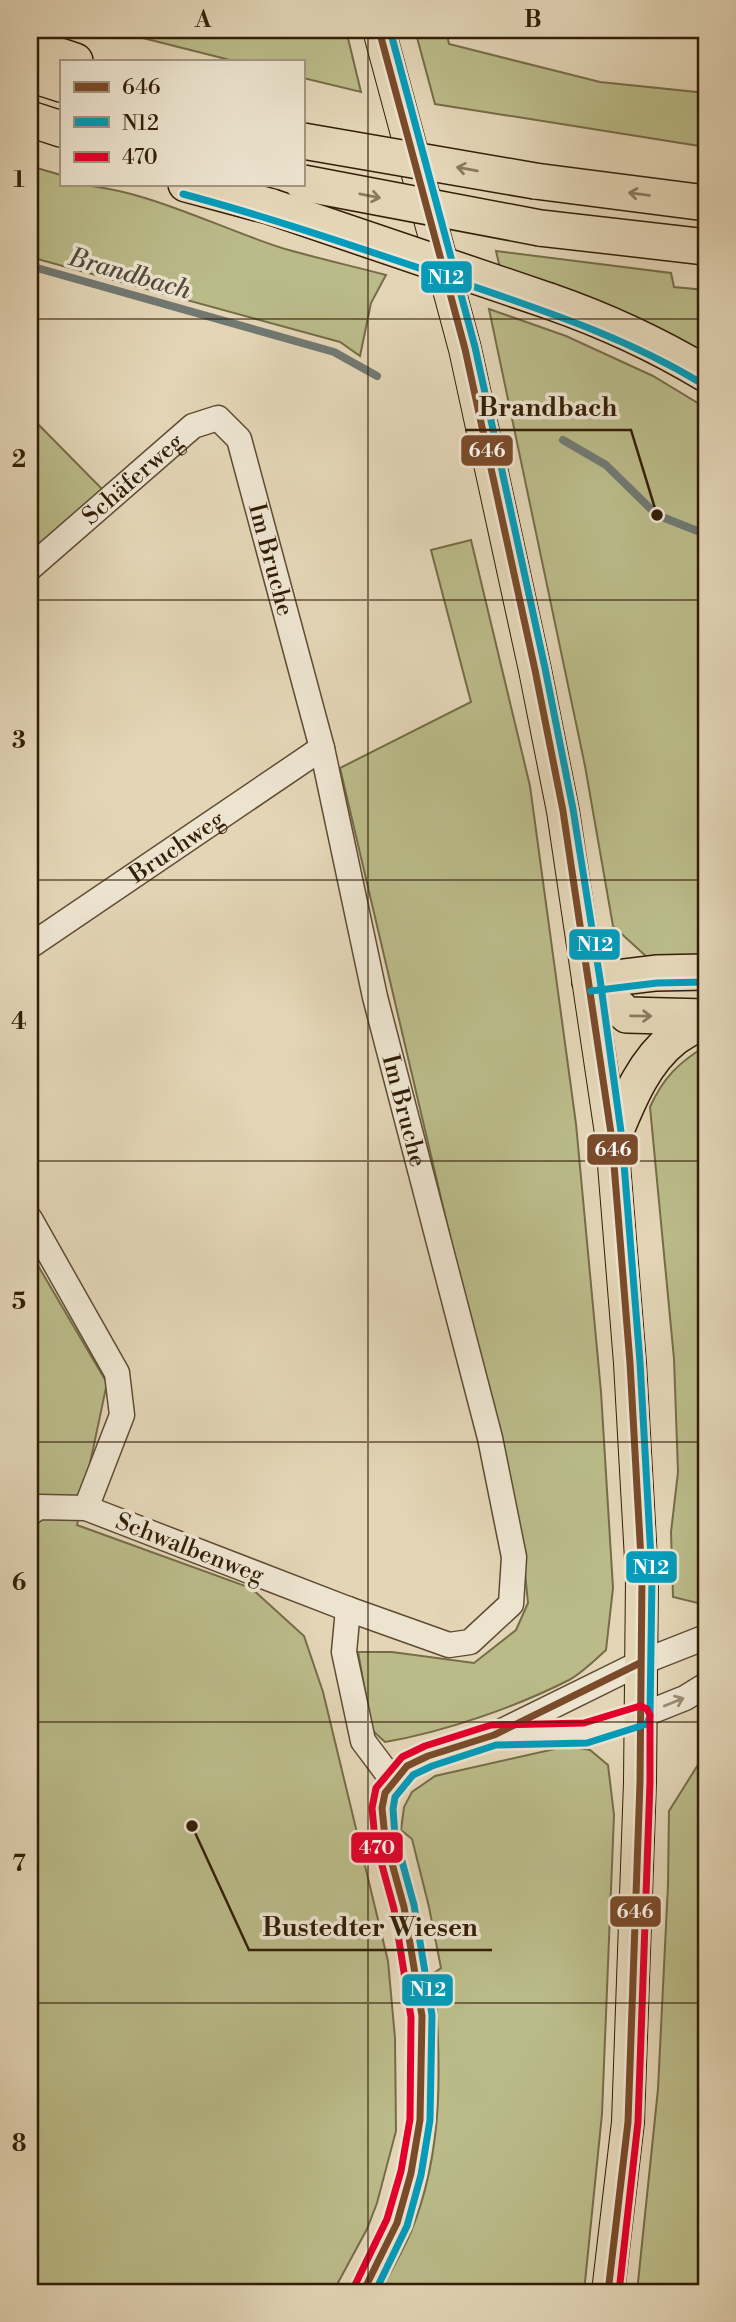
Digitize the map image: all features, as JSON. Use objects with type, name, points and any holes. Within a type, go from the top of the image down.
[{"type":"highway","points":[[30,46],[72,60]]},
{"type":"highway","points":[[30,74],[60,84]]},
{"type":"highway","points":[[30,119],[60,128]]},
{"type":"highway","points":[[304,141],[535,181],[706,203]]},
{"type":"highway","points":[[304,183],[540,228],[706,247]]},
{"type":"highway","points":[[193,186],[272,207],[581,312],[665,349],[706,374]]},
{"type":"highway","points":[[590,981],[656,973],[706,972]]},
{"type":"highway","points":[[590,981],[626,1015],[706,1018]]},
{"type":"highway","points":[[612,1140],[630,1096],[650,1064],[673,1039],[706,1018]]},
{"type":"main road","points":[[379,30],[465,349],[532,657],[563,811],[612,1140],[630,1363],[642,1577],[640,1782],[628,2122],[608,2292]]},
{"type":"street","name":"Schäferweg","points":[[30,568],[193,426],[218,418],[239,439]]},
{"type":"street","name":"Im Bruche","points":[[239,439],[322,748],[375,997],[480,1398],[514,1557],[511,1604],[470,1642],[449,1645],[348,1609]]},
{"type":"street","name":"Bruchweg","points":[[30,946],[322,748]]},
{"type":"street","points":[[30,1219],[117,1373],[122,1415],[86,1508]]},
{"type":"street","name":"Schwalbenweg","points":[[30,1513],[39,1507],[86,1508],[348,1609]]},
{"type":"street","points":[[348,1609],[344,1653],[363,1741],[393,1781]]},
{"type":"street","points":[[363,2292],[397,2223],[411,2173],[421,2120],[422,2016],[404,1907],[385,1838],[382,1808],[385,1793],[407,1766],[428,1756],[494,1735],[640,1663],[706,1637]]},
{"type":"street","points":[[494,1735],[586,1733],[640,1716],[685,1698],[706,1685]]},
{"type":"green space","points":[[111,30],[346,30],[361,92],[304,78],[304,60],[230,60]]},
{"type":"green space","points":[[415,30],[446,30],[449,44],[600,82],[706,93],[706,147],[435,104]]},
{"type":"green space","points":[[30,166],[60,175],[60,186],[90,186],[146,198],[282,248],[386,275],[371,303],[360,356],[340,342],[30,257]]},
{"type":"green space","points":[[496,251],[671,273],[674,287],[706,290],[706,362],[500,268]]},
{"type":"green space","points":[[489,309],[566,336],[653,376],[706,408],[706,963],[648,958],[613,926],[585,766]]},
{"type":"green space","points":[[30,416],[103,490],[30,557]]},
{"type":"green space","points":[[471,540],[530,786],[576,1124],[601,1392],[613,1588],[606,1650],[574,1677],[526,1700],[479,1717],[431,1732],[385,1742],[372,1730],[358,1652],[392,1652],[474,1663],[516,1630],[528,1603],[522,1543],[340,768],[471,702],[431,550]]},
{"type":"green space","points":[[706,1046],[706,1605],[673,1597],[671,1532],[678,1472],[674,1359],[650,1107],[660,1087],[673,1072]]},
{"type":"green space","points":[[30,1252],[107,1383],[77,1525],[251,1588],[304,1636],[323,1692],[388,1961],[395,2038],[396,2131],[377,2203],[367,2229],[333,2292],[30,2292]]},
{"type":"green space","points":[[568,1746],[590,1750],[608,1765],[614,1815],[602,2114],[584,2292],[380,2292],[410,2234],[421,2203],[430,2171],[438,2105],[434,1973],[441,1968],[412,1839],[401,1830],[404,1807],[412,1792],[435,1776]]},
{"type":"green space","points":[[706,1752],[706,2292],[637,2292],[658,2089],[669,1811]]},
{"type":"waterway","name":"Brandbach","points":[[30,266],[334,352],[377,376]]},
{"type":"waterway","name":"Brandbach","points":[[563,440],[606,465],[657,515],[700,532],[706,531]]},
{"type":"transit line","name":"646","points":[[379,30],[465,349],[535,670],[563,811],[612,1140],[630,1363],[642,1577],[640,1782],[628,2122],[608,2292]]},
{"type":"transit line","name":"N12","points":[[375,2292],[407,2226],[421,2175],[430,2120],[432,2015],[414,1905],[395,1836],[395,1797],[413,1775],[496,1745],[587,1743],[647,1724],[650,1716],[652,1576],[640,1362],[622,1139],[573,809],[475,347],[390,30]]},
{"type":"transit line","name":"N12","points":[[183,194],[315,234],[544,311],[640,350],[701,383]]},
{"type":"transit line","name":"N12","points":[[591,991],[657,983],[706,982]]},
{"type":"transit line","name":"646","points":[[363,2292],[397,2223],[411,2173],[420,2120],[422,2016],[404,1907],[385,1838],[382,1808],[385,1793],[407,1766],[428,1756],[494,1735],[640,1663]]},
{"type":"transit line","name":"470","points":[[354,2287],[387,2219],[401,2171],[410,2119],[411,2017],[394,1909],[375,1840],[372,1808],[376,1788],[402,1757],[425,1746],[491,1725],[584,1723],[640,1706],[647,1709],[650,1715],[650,1782],[638,2122],[619,2292]]},
{"type":"place","name":"Brandbach","points":[[657,515]]},
{"type":"place","name":"Bustedter Wiesen","points":[[192,1826]]}]
